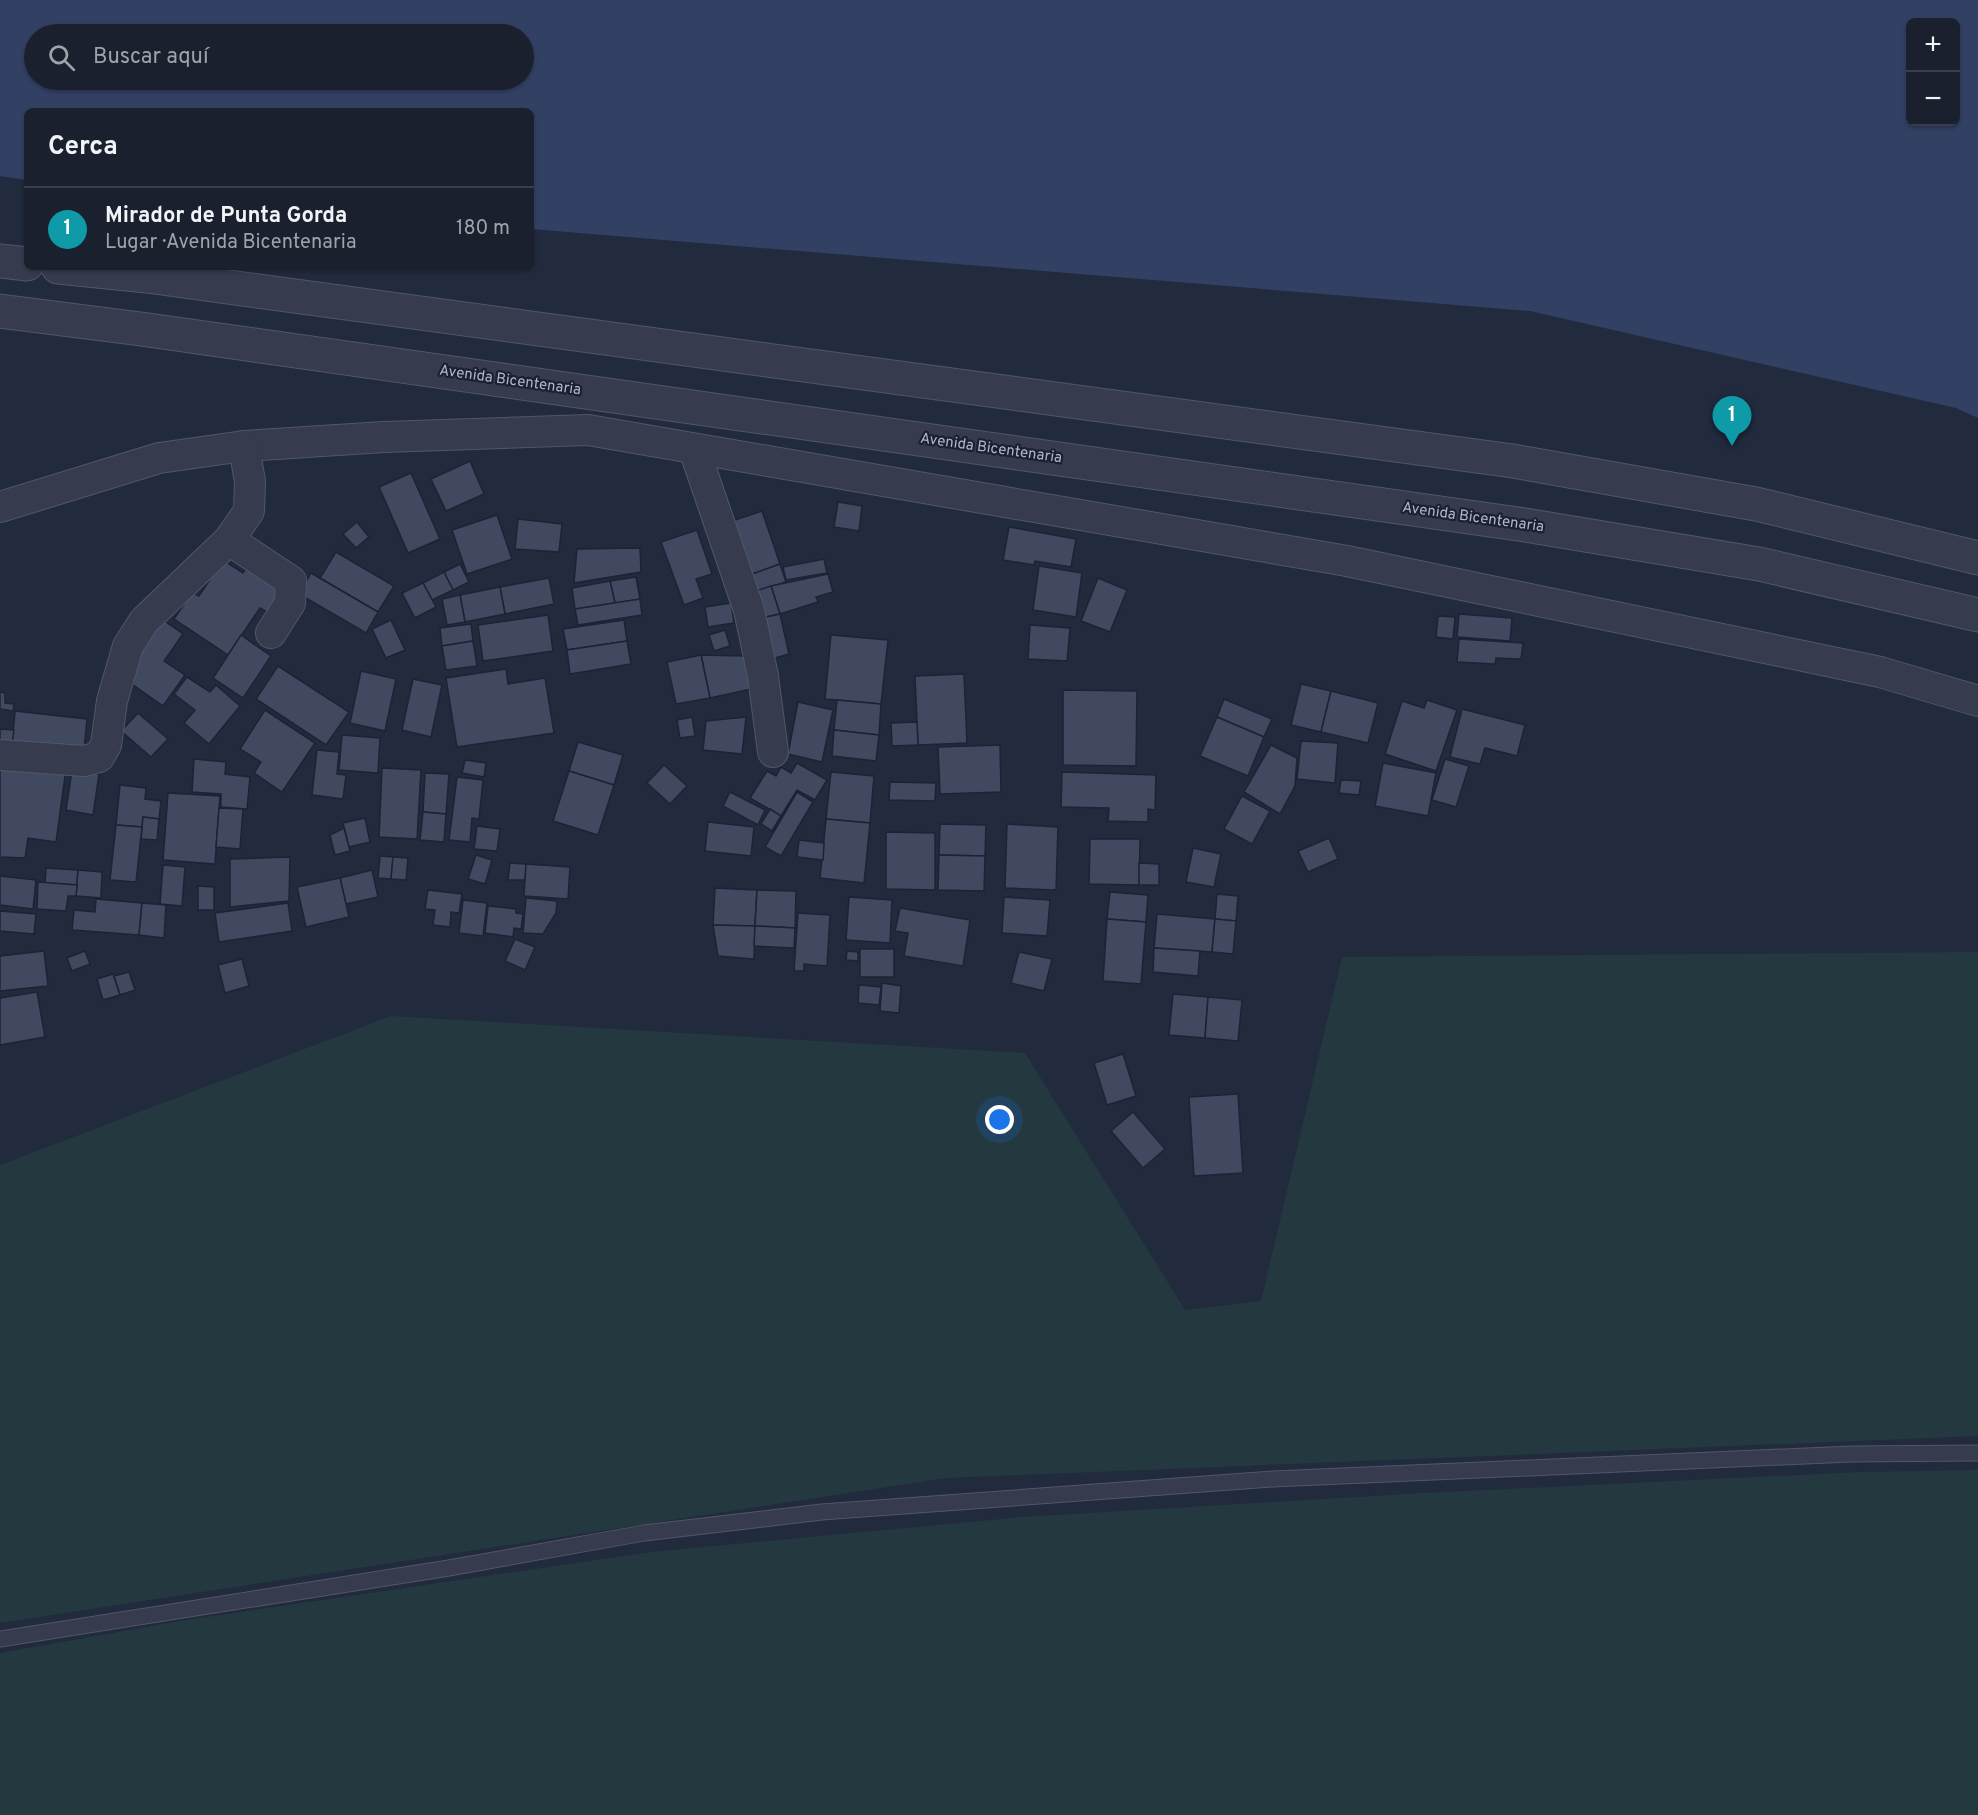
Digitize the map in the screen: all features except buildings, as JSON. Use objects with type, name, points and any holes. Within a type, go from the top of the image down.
[{"type":"street","points":[[0,261],[24,264]]},
{"type":"street","points":[[86,270],[171,279],[1513,461],[1756,504],[1978,558]]},
{"type":"street","name":"Avenida Bicentenaria","points":[[0,311],[141,328],[1525,525],[1759,564],[1978,615]]},
{"type":"street","points":[[0,507],[159,458],[244,446],[384,437],[588,430],[1347,561],[1880,672],[1978,701]]},
{"type":"street","points":[[0,755],[84,761],[99,757],[106,745],[112,701],[128,646],[144,621],[230,540],[249,511],[250,482],[244,446]]},
{"type":"street","points":[[694,449],[749,610],[763,676],[773,752]]},
{"type":"street","points":[[230,540],[291,581],[290,603],[271,633]]},
{"type":"lane","points":[[0,1639],[449,1568],[644,1533],[822,1512],[1273,1479],[1851,1454],[1978,1453]]},
{"type":"shaded area","points":[[1978,952],[1978,1436],[946,1478],[0,1623],[0,1165],[391,1016],[1025,1053],[1185,1310],[1261,1301],[1342,957]]},
{"type":"shaded area","points":[[1978,1470],[1978,1815],[0,1815],[0,1653],[186,1620],[651,1552],[1022,1517],[1423,1493],[1860,1472]]},
{"type":"water","points":[[0,0],[1978,0],[1978,418],[1956,408],[1530,311],[534,229],[534,108],[24,108],[24,180],[0,176]]},
{"type":"place","name":"Mirador de Punta Gorda","points":[[1732,446]]}]
